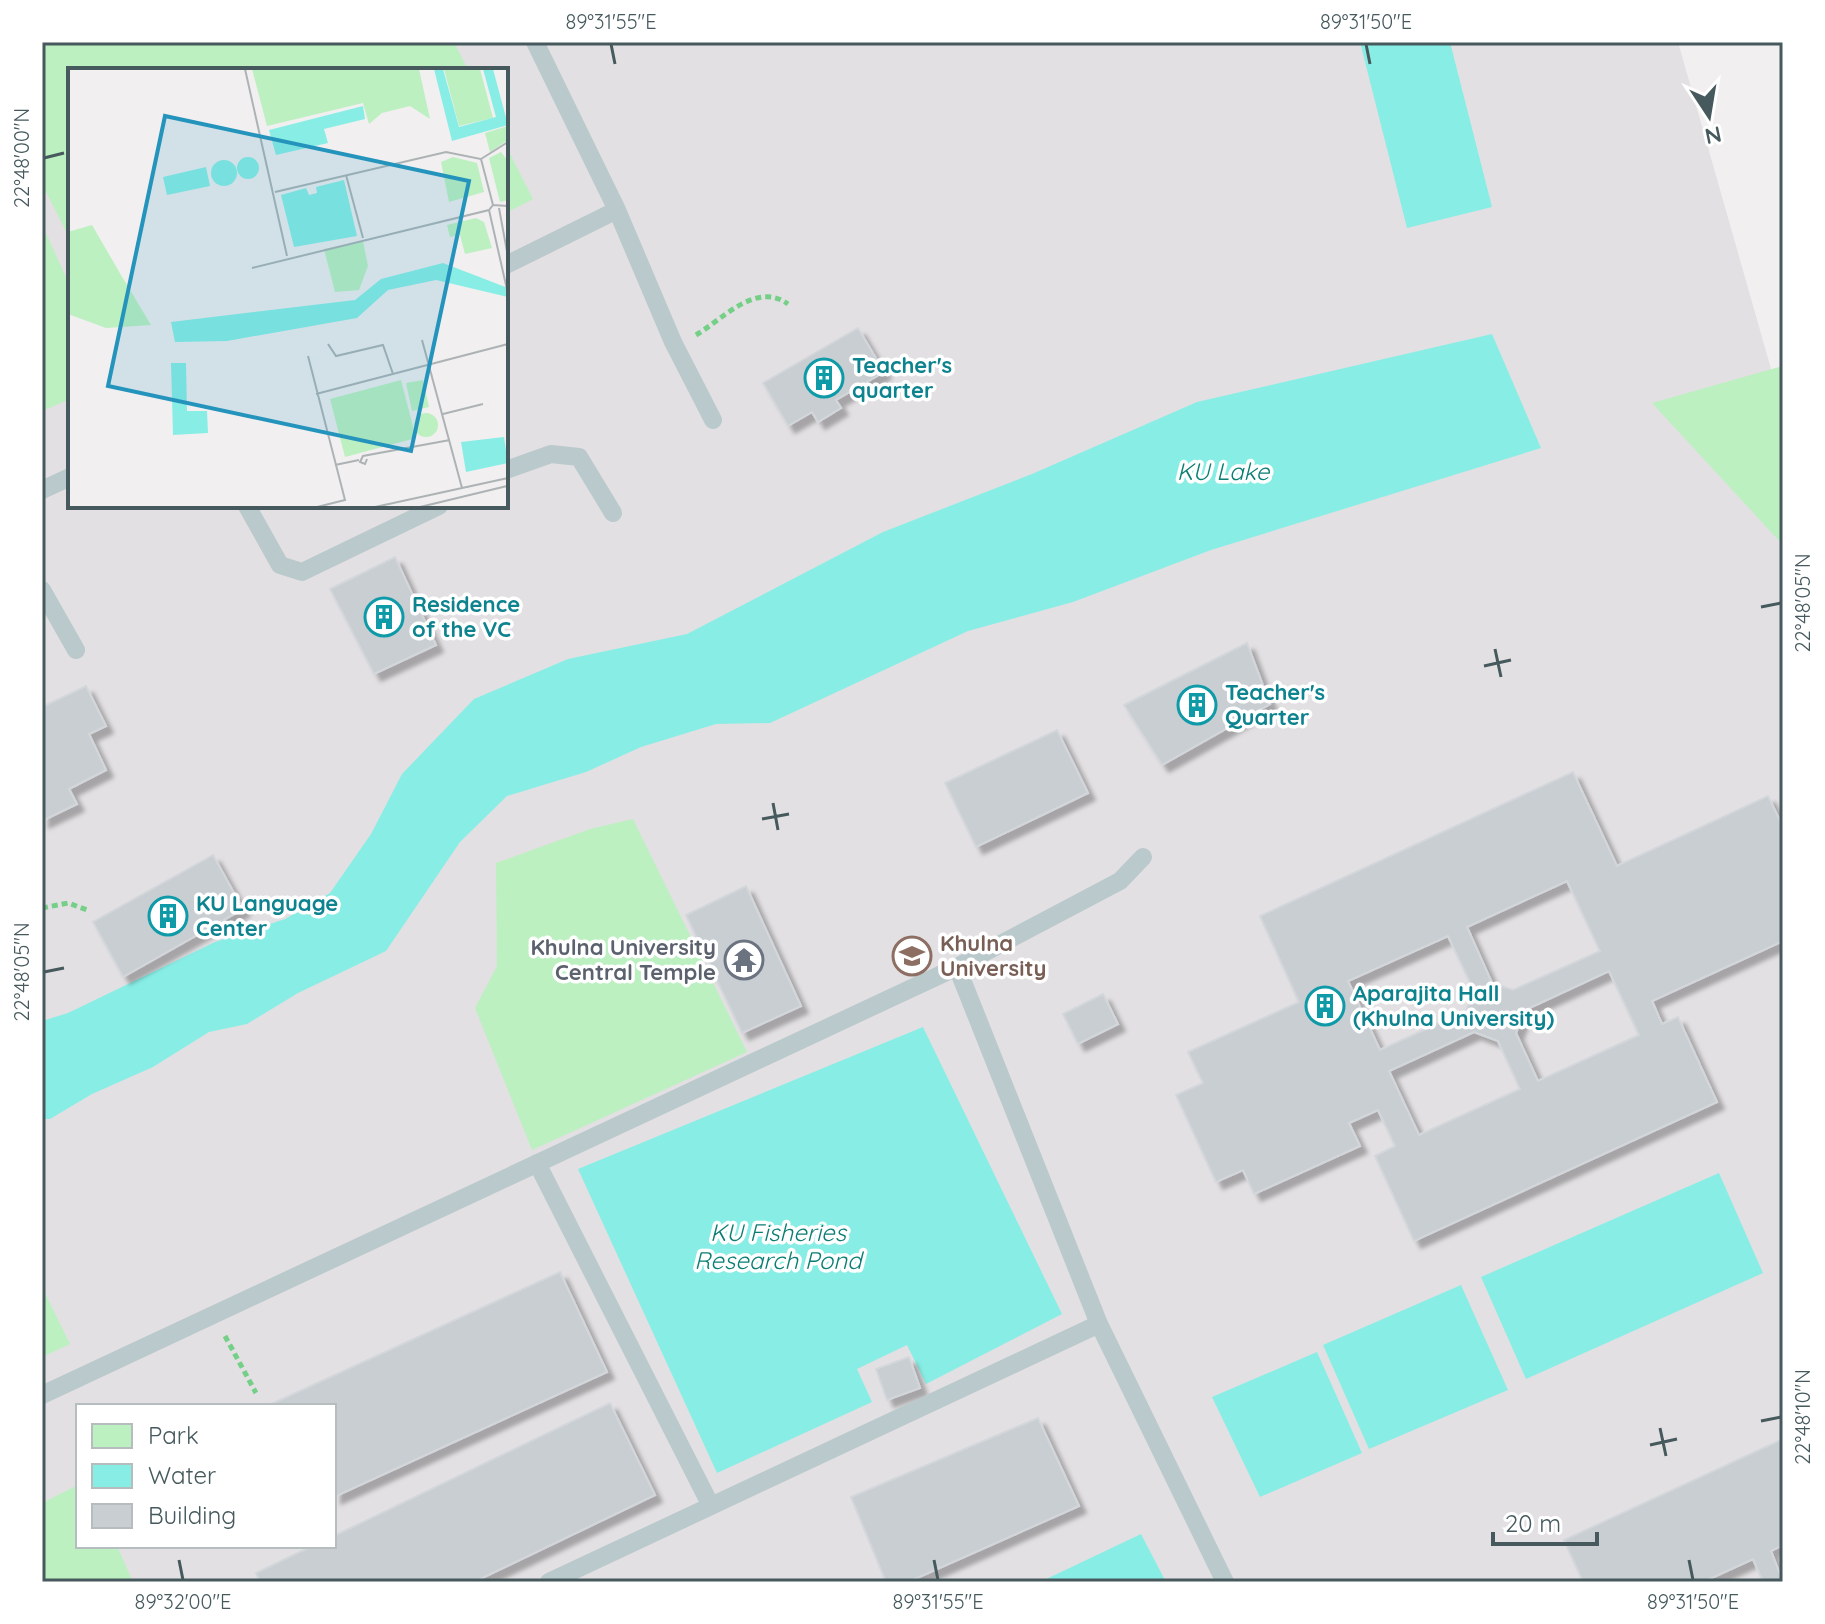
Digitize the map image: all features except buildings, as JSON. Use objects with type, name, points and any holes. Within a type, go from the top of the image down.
[{"type":"lane","points":[[535,42],[617,210],[673,342],[713,420]]},
{"type":"lane","points":[[508,264],[617,210]]},
{"type":"lane","points":[[508,469],[551,454],[579,457],[613,513]]},
{"type":"lane","points":[[42,490],[68,478]]},
{"type":"lane","points":[[248,508],[280,565],[302,572],[435,508]]},
{"type":"lane","points":[[42,590],[76,650]]},
{"type":"lane","points":[[42,1395],[957,967],[1120,881],[1143,857]]},
{"type":"lane","points":[[957,967],[1099,1324],[1225,1582]]},
{"type":"lane","points":[[537,1163],[711,1506]]},
{"type":"lane","points":[[549,1582],[1099,1324]]},
{"type":"path","points":[[673,342],[692,338],[742,302],[767,296],[777,297],[788,304]]},
{"type":"path","points":[[42,908],[68,903],[90,911]]},
{"type":"path","points":[[213,1314],[256,1393]]},
{"type":"shaded area","name":"Khulna University","points":[[42,42],[1678,42],[1783,411],[1783,1582],[42,1582]]},
{"type":"green space","points":[[55,42],[454,42],[467,68],[68,68],[68,235],[42,184],[42,48]]},
{"type":"green space","points":[[508,150],[533,199],[508,212]]},
{"type":"green space","points":[[45,231],[68,282],[68,400],[42,411],[42,233]]},
{"type":"green space","points":[[1783,366],[1783,545],[1652,403]]},
{"type":"green space","points":[[633,819],[747,1052],[532,1150],[475,1008],[497,966],[496,863],[590,829]]},
{"type":"green space","points":[[42,1287],[70,1344],[42,1357]]},
{"type":"green space","points":[[76,1486],[76,1548],[118,1548],[133,1582],[42,1582],[42,1503]]},
{"type":"water","points":[[1360,42],[1450,42],[1492,207],[1407,228]]},
{"type":"water","name":"KU Lake","points":[[1492,334],[1541,448],[1211,550],[1073,602],[968,631],[770,723],[716,724],[641,747],[586,772],[507,796],[460,842],[386,951],[298,993],[247,1024],[209,1032],[153,1067],[92,1094],[50,1119],[42,1119],[42,1021],[68,1013],[215,942],[285,919],[330,893],[371,834],[402,774],[474,699],[568,659],[687,634],[883,532],[1032,474],[1197,402]]},
{"type":"water","name":"KU Fisheries Research Pond","points":[[923,1027],[1062,1314],[926,1384],[907,1345],[857,1369],[872,1402],[717,1473],[578,1169]]},
{"type":"water","points":[[1719,1173],[1763,1273],[1526,1379],[1481,1277]]},
{"type":"water","points":[[1461,1285],[1508,1390],[1369,1449],[1323,1345]]},
{"type":"water","points":[[1317,1352],[1362,1453],[1260,1497],[1212,1397]]},
{"type":"water","points":[[1141,1534],[1166,1582],[1040,1582]]},
{"type":"place","name":"Teacher's quarter","points":[[824,378]]},
{"type":"place","name":"Residence of the VC","points":[[384,617]]},
{"type":"place","name":"Teacher's Quarter","points":[[1197,705]]},
{"type":"place","name":"KU Language Center","points":[[168,916]]},
{"type":"place","name":"Khulna University","points":[[912,956]]},
{"type":"place","name":"Khulna University Central Temple","points":[[744,960]]},
{"type":"place","name":"Aparajita Hall (Khulna University)","points":[[1325,1006]]}]
